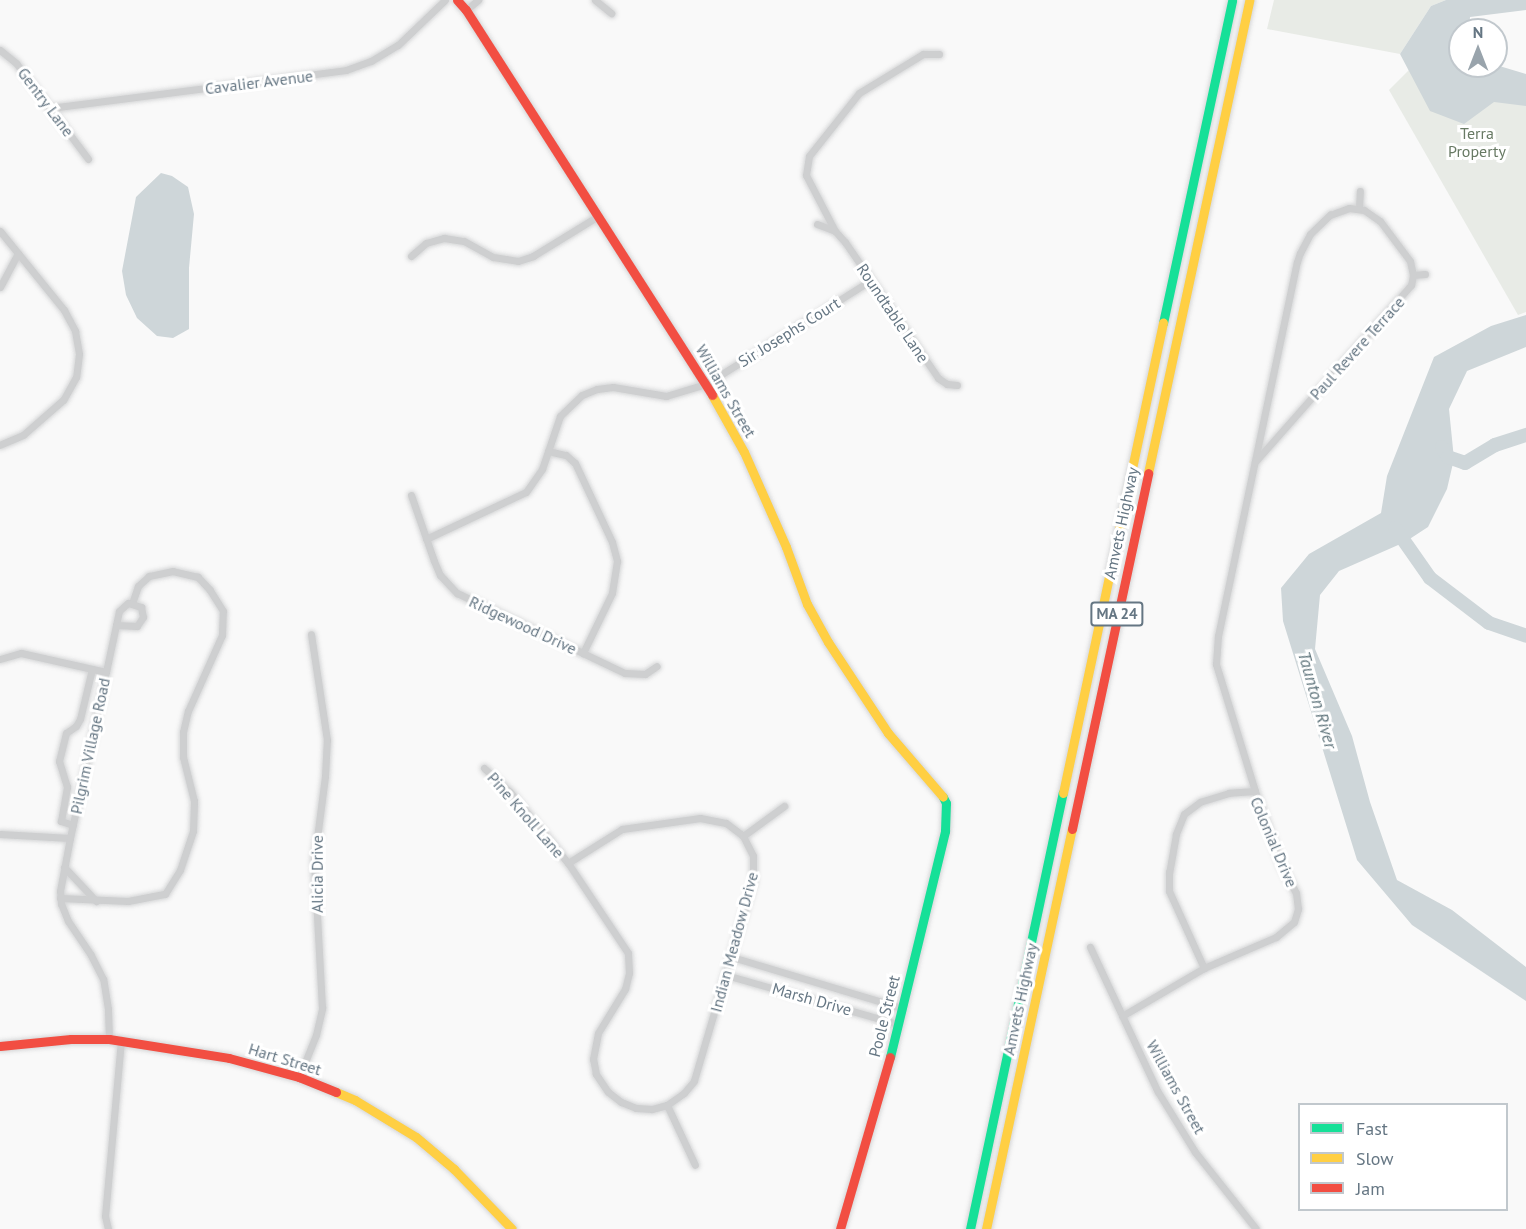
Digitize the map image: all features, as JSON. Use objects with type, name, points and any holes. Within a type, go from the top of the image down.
[{"type":"main road","name":"Williams Street","points":[[457,0],[466,10],[706,384],[744,452],[819,628],[888,733],[937,788],[947,808]]},
{"type":"main road","name":"Amvets Highway","points":[[970,1229],[1232,0]]},
{"type":"main road","name":"Amvets Highway","points":[[986,1229],[1248,0]]},
{"type":"main road","name":"Poole Street","points":[[840,1229],[881,1093],[945,831],[947,808]]},
{"type":"main road","name":"Hart Street","points":[[0,1046],[61,1039],[121,1040],[229,1058],[299,1077],[363,1104],[416,1137],[453,1169],[512,1229]]},
{"type":"street","name":"Cavalier Avenue","points":[[50,108],[346,70],[371,61],[398,45],[446,0]]},
{"type":"street","points":[[466,10],[478,0]]},
{"type":"street","points":[[595,0],[612,13]]},
{"type":"street","name":"Gentry Lane","points":[[0,50],[16,63],[88,159]]},
{"type":"street","name":"Roundtable Lane","points":[[939,54],[923,54],[859,93],[809,156],[806,175],[835,231],[938,378],[947,384],[957,385]]},
{"type":"street","points":[[1359,208],[1360,191]]},
{"type":"street","points":[[1255,791],[1218,673],[1216,654],[1255,462],[1303,247],[1314,229],[1330,215],[1344,208],[1359,208],[1380,221],[1410,261],[1413,275],[1425,274]]},
{"type":"street","points":[[411,256],[426,243],[444,238],[464,241],[493,257],[518,261],[532,256],[598,216]]},
{"type":"street","points":[[817,224],[835,231]]},
{"type":"street","points":[[0,231],[71,321],[77,343],[78,365],[63,400],[23,435],[0,445]]},
{"type":"street","points":[[0,287],[18,253]]},
{"type":"street","name":"Paul Revere Terrace","points":[[1255,462],[1405,295],[1413,275]]},
{"type":"street","name":"Sir Josephs Court","points":[[426,539],[526,492],[542,469],[560,416],[575,400],[589,392],[613,387],[666,396],[706,384],[871,280]]},
{"type":"street","points":[[548,451],[566,455],[575,463],[612,542],[617,561],[612,593],[583,653]]},
{"type":"street","name":"Ridgewood Drive","points":[[411,495],[440,575],[458,593],[630,674],[645,674],[657,666]]},
{"type":"street","name":"Pilgrim Village Road","points":[[60,898],[96,901],[158,897],[170,890],[177,877],[192,831],[195,813],[193,794],[183,757],[184,725],[224,627],[223,611],[210,590],[198,577],[182,571],[165,571],[149,576],[138,586],[132,603],[121,608],[64,867],[60,898],[68,921],[92,955],[103,979],[108,1009],[109,1039]]},
{"type":"street","points":[[116,625],[133,627],[142,620],[142,610],[132,603]]},
{"type":"street","name":"Alicia Drive","points":[[299,1077],[316,1035],[322,1008],[314,861],[325,776],[327,740],[311,634]]},
{"type":"street","points":[[0,659],[21,653],[106,672]]},
{"type":"street","points":[[73,825],[61,821],[67,787],[59,761],[66,733],[76,726],[80,719],[92,669]]},
{"type":"street","name":"Pine Knoll Lane","points":[[484,768],[510,792],[568,863]]},
{"type":"street","name":"Colonial Drive","points":[[1122,1016],[1204,969],[1276,937],[1289,928],[1297,914],[1296,893],[1281,865],[1255,791],[1229,792],[1200,802],[1184,814],[1176,834],[1168,891],[1204,969]]},
{"type":"street","points":[[695,1165],[667,1105],[646,1109],[626,1104],[608,1092],[597,1074],[593,1059],[595,1043],[601,1028],[625,989],[629,959],[618,934],[568,863],[615,832],[633,825],[711,818],[726,823],[743,836],[784,806]]},
{"type":"street","points":[[0,834],[70,838]]},
{"type":"street","name":"Indian Meadow Drive","points":[[667,1105],[684,1093],[696,1076],[732,957],[754,874],[752,851],[743,836]]},
{"type":"street","points":[[64,867],[96,901]]},
{"type":"street","name":"Williams Street","points":[[1090,947],[1151,1079],[1184,1135],[1256,1229]]},
{"type":"street","name":"Marsh Drive","points":[[732,957],[902,1008]]},
{"type":"street","name":"Marsh Drive","points":[[726,975],[898,1024]]},
{"type":"street","points":[[108,1229],[105,1216],[121,1040]]},
{"type":"green space","points":[[1274,0],[1446,0],[1431,6],[1400,54],[1267,29]]},
{"type":"green space","name":"Terra Property","points":[[1423,56],[1448,66],[1448,78],[1476,78],[1526,99],[1526,312],[1518,315],[1389,90]]},
{"type":"water","points":[[1446,0],[1526,0],[1526,10],[1470,18],[1448,18],[1448,78],[1508,78],[1508,69],[1526,74],[1526,106],[1494,102],[1464,124],[1430,111],[1400,54],[1431,6]]},
{"type":"water","points":[[161,173],[172,176],[188,187],[194,214],[189,268],[189,329],[173,338],[157,336],[137,318],[126,295],[122,271],[136,197]]},
{"type":"water","name":"Taunton River","points":[[1526,315],[1526,347],[1467,371],[1449,409],[1454,459],[1447,489],[1428,527],[1405,542],[1339,571],[1320,595],[1315,649],[1352,736],[1370,802],[1397,880],[1452,910],[1526,967],[1526,1001],[1412,925],[1357,860],[1283,621],[1281,588],[1309,554],[1381,513],[1387,476],[1434,357],[1491,326]]},
{"type":"waterway","points":[[1442,447],[1448,457],[1465,463],[1495,445],[1526,435]]},
{"type":"waterway","points":[[1395,528],[1430,578],[1489,623],[1526,636]]},
{"type":"traffic: fast","points":[[1163,323],[1232,0]]},
{"type":"traffic: fast","points":[[970,1229],[1063,793]]},
{"type":"traffic: fast","points":[[890,1057],[945,831],[946,803],[943,797]]},
{"type":"traffic: slow","points":[[1148,473],[1249,0]]},
{"type":"traffic: slow","points":[[1063,793],[1163,323]]},
{"type":"traffic: slow","points":[[712,395],[744,452],[786,547],[807,604],[828,642],[888,733],[943,797]]},
{"type":"traffic: slow","points":[[986,1229],[1072,829]]},
{"type":"traffic: slow","points":[[336,1092],[355,1100],[416,1137],[454,1169],[512,1229]]},
{"type":"traffic: jam","points":[[457,0],[466,10],[712,395]]},
{"type":"traffic: jam","points":[[1072,829],[1148,473]]},
{"type":"traffic: jam","points":[[0,1046],[71,1039],[109,1039],[229,1058],[299,1077],[336,1092]]},
{"type":"traffic: jam","points":[[840,1229],[890,1057]]}]
